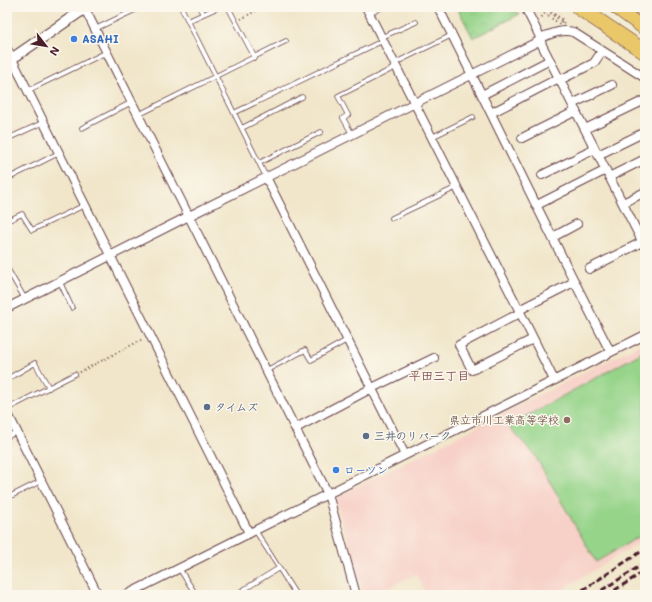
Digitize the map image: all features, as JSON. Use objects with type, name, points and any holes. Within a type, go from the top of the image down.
[{"type":"highway","points":[[578,7],[645,52]]},
{"type":"highway","points":[[615,7],[645,29]]},
{"type":"street","points":[[438,7],[553,236],[574,282],[610,351]]},
{"type":"street","points":[[525,7],[559,78],[644,244],[589,269]]},
{"type":"street","points":[[9,60],[85,8],[328,494],[356,595]]},
{"type":"street","points":[[367,10],[554,380]]},
{"type":"street","points":[[7,308],[554,33],[568,30],[578,34],[645,78]]},
{"type":"street","points":[[7,49],[9,60],[29,90],[110,256],[252,532]]},
{"type":"street","points":[[491,114],[559,78],[594,63],[602,51]]},
{"type":"street","points":[[482,95],[550,60]]},
{"type":"street","points":[[522,138],[612,85]]},
{"type":"street","points":[[585,129],[645,100]]},
{"type":"street","points":[[542,176],[645,132]]},
{"type":"street","points":[[537,205],[608,173],[645,159]]},
{"type":"street","points":[[266,177],[405,455]]},
{"type":"street","points":[[622,203],[645,192]]},
{"type":"street","points":[[553,236],[577,224]]},
{"type":"street","points":[[533,338],[472,370],[459,345],[574,282]]},
{"type":"street","points":[[126,595],[645,334]]},
{"type":"street","points":[[296,428],[372,388],[434,358]]},
{"type":"street","points":[[7,412],[98,595]]},
{"type":"lane","points":[[181,7],[266,177]]},
{"type":"lane","points":[[199,7],[203,14]]},
{"type":"lane","points":[[188,21],[219,7]]},
{"type":"lane","points":[[228,7],[255,58]]},
{"type":"lane","points":[[367,10],[382,7]]},
{"type":"lane","points":[[95,29],[137,9]]},
{"type":"lane","points":[[234,113],[333,65],[416,22]]},
{"type":"lane","points":[[352,134],[343,118],[348,115],[338,96],[452,35]]},
{"type":"lane","points":[[138,115],[215,76],[255,58],[286,41]]},
{"type":"lane","points":[[29,90],[107,52]]},
{"type":"lane","points":[[242,128],[302,97]]},
{"type":"lane","points":[[82,128],[132,102]]},
{"type":"lane","points":[[432,137],[473,117]]},
{"type":"lane","points":[[7,139],[44,122]]},
{"type":"lane","points":[[259,164],[321,132]]},
{"type":"lane","points":[[7,179],[59,153]]},
{"type":"lane","points":[[392,218],[457,187]]},
{"type":"lane","points":[[7,221],[22,214],[32,230],[85,205]]},
{"type":"lane","points":[[7,268],[25,299]]},
{"type":"lane","points":[[60,282],[72,308]]},
{"type":"lane","points":[[267,370],[305,350],[310,360],[348,340]]},
{"type":"lane","points":[[7,378],[35,363],[49,388]]},
{"type":"lane","points":[[7,409],[75,374]]},
{"type":"lane","points":[[7,437],[16,432]]},
{"type":"lane","points":[[7,498],[41,481]]},
{"type":"lane","points":[[252,532],[279,568],[296,595]]},
{"type":"lane","points":[[179,568],[196,595]]},
{"type":"lane","points":[[235,595],[279,568]]},
{"type":"path","points":[[536,7],[545,14],[541,18]]},
{"type":"path","points":[[545,7],[563,20],[560,24],[548,16],[550,13],[561,20]]},
{"type":"path","points":[[236,21],[259,9]]},
{"type":"path","points":[[75,374],[150,335]]},
{"type":"shaded area","name":"県立市川工業高等学校","points":[[645,342],[645,539],[553,595],[427,595],[416,574],[374,595],[364,595],[335,498]]},
{"type":"green space","points":[[457,7],[510,7],[520,14],[473,38]]},
{"type":"green space","points":[[645,351],[645,533],[596,562],[534,454],[508,426]]},
{"type":"tunnel","points":[[631,7],[645,18]]},
{"type":"railway","points":[[575,595],[645,549]]},
{"type":"railway","points":[[594,595],[645,563]]},
{"type":"railway","points":[[607,595],[645,571]]},
{"type":"place","name":"ASAHI","points":[[74,39]]},
{"type":"place","name":"タイムズ","points":[[207,407]]},
{"type":"place","name":"県立市川工業高等学校","points":[[567,420]]},
{"type":"place","name":"三井のリパーク","points":[[366,436]]},
{"type":"place","name":"ローソン","points":[[336,470]]},
{"type":"district","name":"平田三丁目","points":[[439,376]]}]
